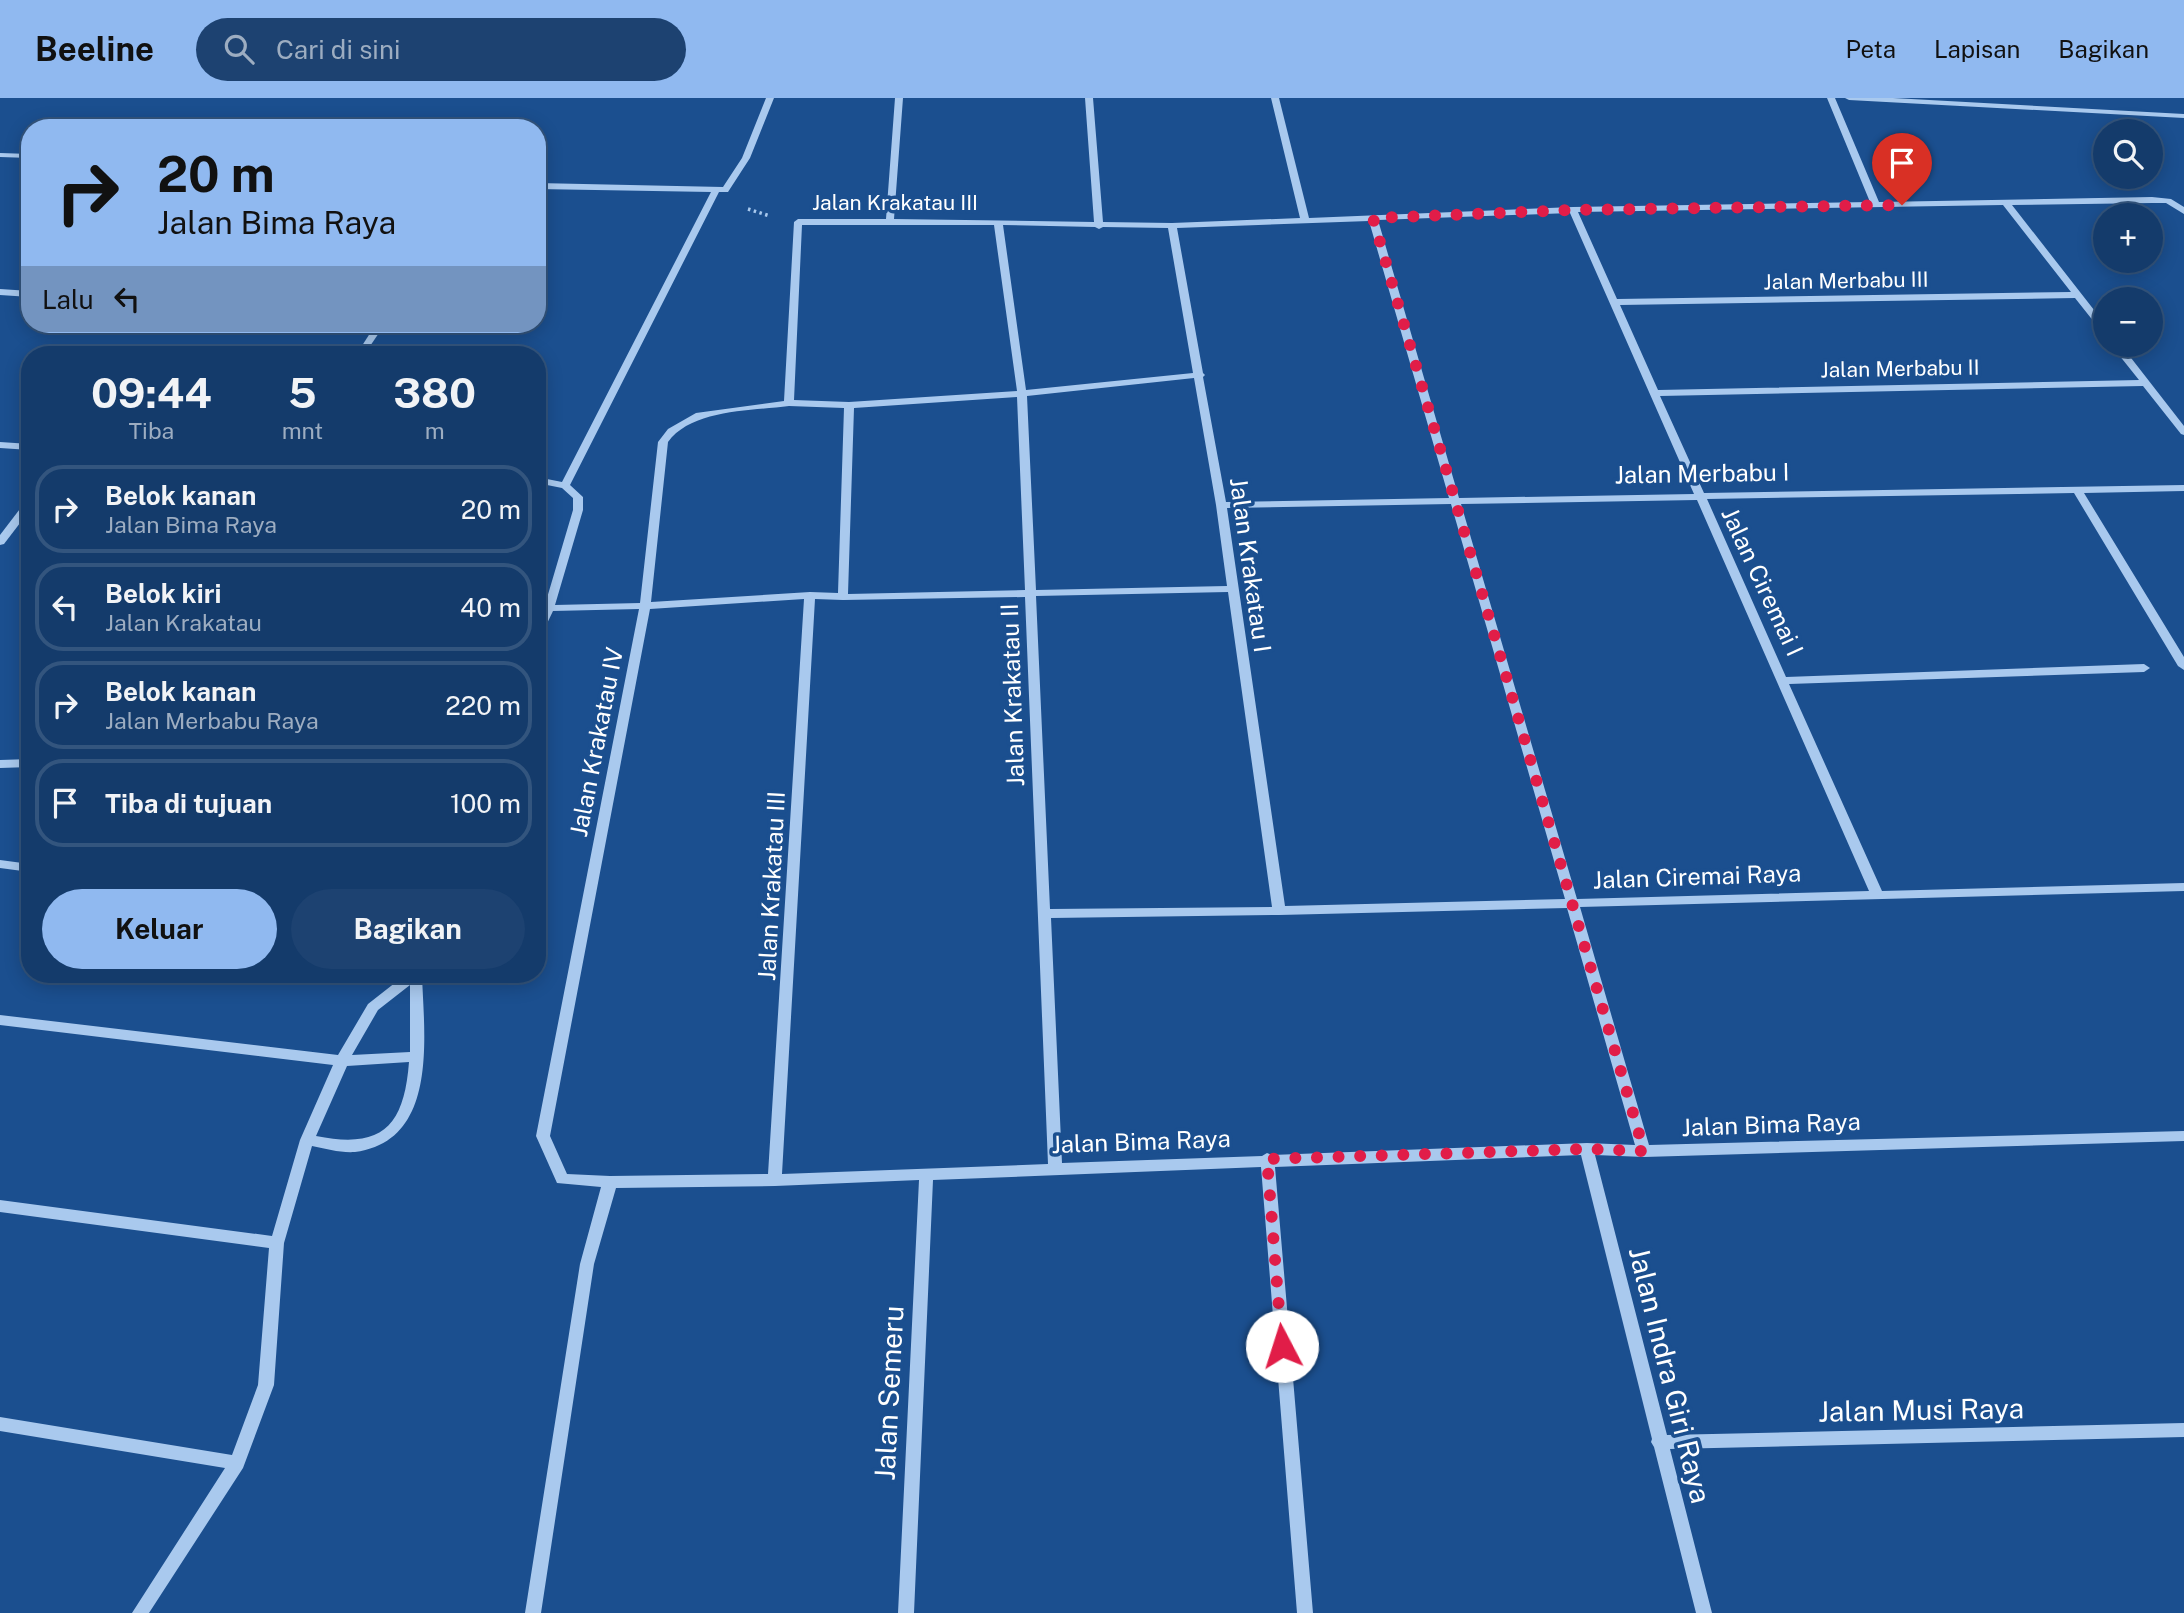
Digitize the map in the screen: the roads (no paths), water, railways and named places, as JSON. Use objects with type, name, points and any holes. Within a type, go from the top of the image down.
[{"type":"street","points":[[565,486],[720,191],[746,158],[770,98]]},
{"type":"street","points":[[890,221],[899,98]]},
{"type":"street","points":[[1089,98],[1099,226]]},
{"type":"street","points":[[1275,98],[1305,220]]},
{"type":"street","points":[[1831,98],[1876,206]]},
{"type":"street","points":[[1849,98],[2184,116]]},
{"type":"street","points":[[2029,98],[2034,108]]},
{"type":"street","points":[[0,155],[21,156]]},
{"type":"street","points":[[546,186],[720,191]]},
{"type":"street","name":"Jalan Krakatau III","points":[[789,403],[798,222],[998,222],[1172,226],[1573,210],[2152,200],[2168,201],[2184,211]]},
{"type":"street","points":[[2006,203],[2093,314]]},
{"type":"street","name":"Jalan Ciremai I","points":[[1573,210],[1877,894]]},
{"type":"street","points":[[1373,218],[1644,1151]]},
{"type":"street","name":"Jalan Krakatau II","points":[[998,222],[1022,393],[1055,1168]]},
{"type":"street","name":"Jalan Krakatau I","points":[[1172,226],[1221,505],[1279,912]]},
{"type":"street","points":[[0,292],[21,293]]},
{"type":"street","name":"Jalan Merbabu III","points":[[1615,302],[2078,295]]},
{"type":"street","points":[[2125,357],[2184,432]]},
{"type":"street","name":"Jalan Krakatau IV","points":[[562,1179],[543,1136],[645,606],[663,442],[679,425],[699,415],[789,403],[849,405],[1022,393],[1200,375]]},
{"type":"street","name":"Jalan Merbabu II","points":[[1654,393],[2146,383]]},
{"type":"street","points":[[843,597],[849,405]]},
{"type":"street","points":[[0,445],[21,446]]},
{"type":"street","points":[[546,482],[565,486],[578,496],[578,510],[546,614]]},
{"type":"street","name":"Jalan Merbabu I","points":[[1221,505],[2184,488]]},
{"type":"street","points":[[2077,490],[2184,666]]},
{"type":"street","points":[[0,542],[21,515]]},
{"type":"street","points":[[549,608],[645,606],[810,595],[843,597],[1233,589]]},
{"type":"street","name":"Jalan Krakatau III","points":[[775,1181],[810,595]]},
{"type":"street","points":[[1784,681],[2144,668]]},
{"type":"street","points":[[0,764],[21,763]]},
{"type":"street","points":[[0,864],[21,866]]},
{"type":"street","name":"Jalan Ciremai Raya","points":[[1044,914],[1279,912],[2184,887]]},
{"type":"street","points":[[140,1613],[237,1463],[266,1385],[277,1243],[288,1196],[307,1140],[342,1061],[373,1007],[404,983]]},
{"type":"street","points":[[307,1140],[359,1146],[378,1140],[395,1128],[412,1101],[417,1082],[415,983]]},
{"type":"street","points":[[0,1020],[342,1061],[415,1057]]},
{"type":"street","name":"Jalan Bima Raya","points":[[562,1179],[611,1182],[775,1181],[1267,1159],[2184,1136]]},
{"type":"street","name":"Jalan Indra Giri Raya","points":[[1587,1149],[1704,1613]]},
{"type":"street","points":[[1267,1159],[1305,1613]]},
{"type":"street","name":"Jalan Semeru","points":[[906,1613],[926,1175]]},
{"type":"street","points":[[533,1613],[587,1264],[611,1182]]},
{"type":"street","points":[[0,1206],[277,1243]]},
{"type":"street","points":[[0,1423],[237,1463]]},
{"type":"street","name":"Jalan Musi Raya","points":[[1659,1442],[2184,1430]]}]
